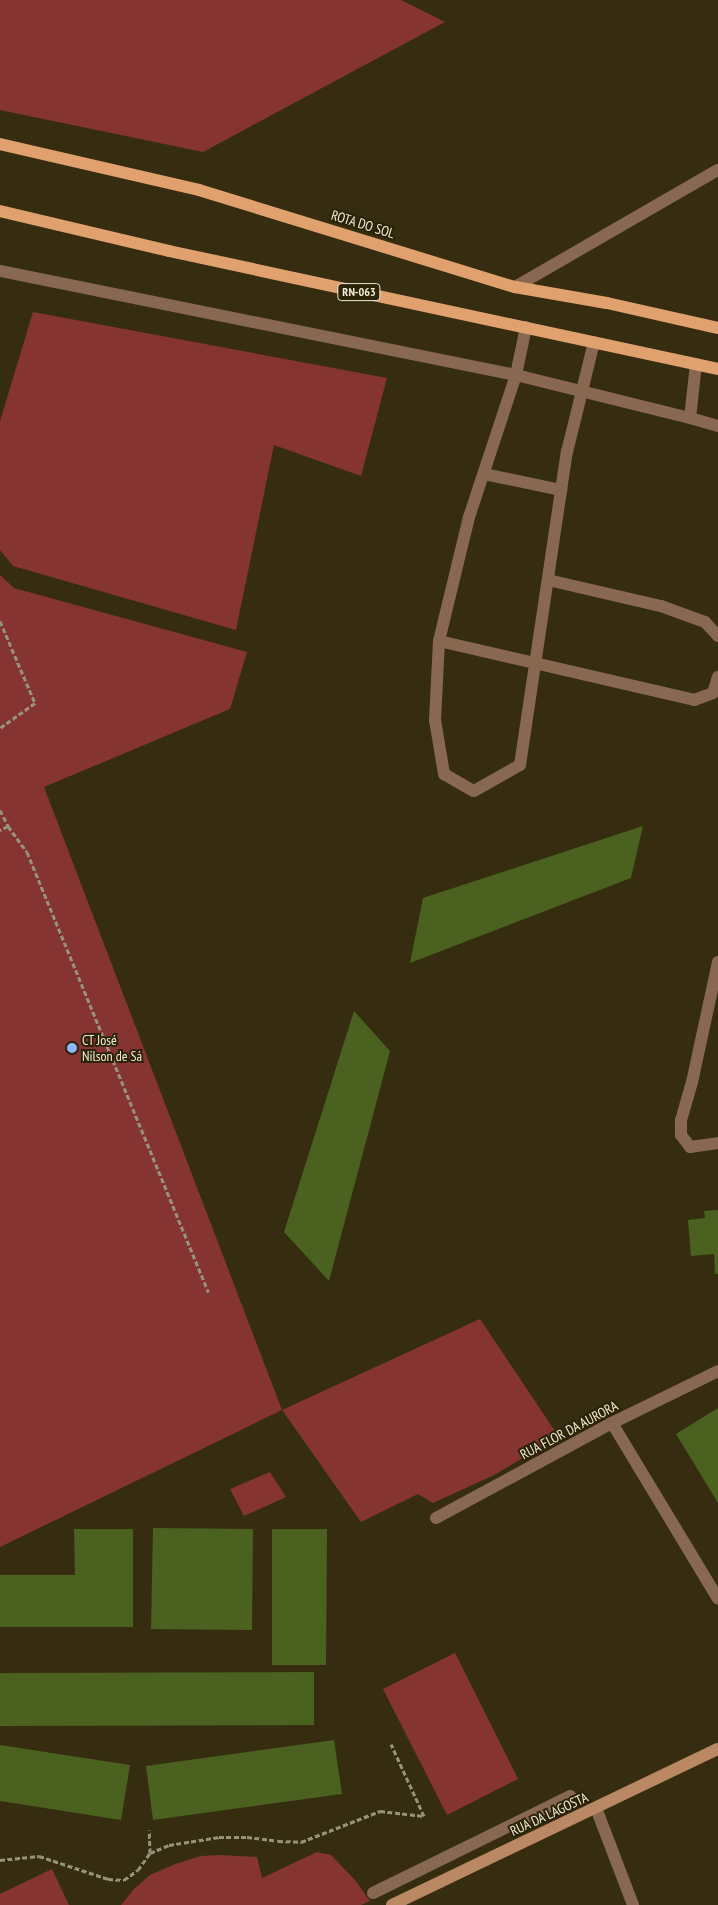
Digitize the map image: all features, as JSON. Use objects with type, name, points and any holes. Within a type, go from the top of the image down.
[{"type":"main road","name":"ROTA DO SOL","points":[[0,144],[199,190],[515,287],[607,303],[718,328]]},
{"type":"main road","name":"RN-063","points":[[0,211],[168,251],[718,369]]},
{"type":"street","points":[[515,287],[718,170]]},
{"type":"street","points":[[0,270],[516,375],[718,426]]},
{"type":"street","points":[[526,327],[516,375],[469,517],[439,642],[435,720],[444,774],[474,791],[520,765],[561,490],[580,391],[594,342]]},
{"type":"street","points":[[690,418],[696,364]]},
{"type":"street","points":[[484,474],[561,490]]},
{"type":"street","points":[[548,580],[661,606],[705,622],[718,636]]},
{"type":"street","points":[[439,642],[694,700],[713,693],[718,677]]},
{"type":"street","points":[[718,962],[692,1082],[681,1120],[681,1135],[690,1147],[718,1143]]},
{"type":"street","name":"RUA FLOR DA AURORA","points":[[436,1518],[612,1423],[718,1371]]},
{"type":"street","points":[[612,1423],[718,1599]]},
{"type":"street","name":"RUA DA LAGOSTA","points":[[392,1905],[718,1749]]},
{"type":"street","points":[[373,1893],[570,1796]]},
{"type":"street","points":[[596,1808],[633,1905]]},
{"type":"path","points":[[0,622],[34,703],[0,728]]},
{"type":"path","points":[[0,810],[8,826],[27,852],[208,1292]]},
{"type":"path","points":[[0,830],[8,826]]},
{"type":"path","points":[[0,1860],[39,1856],[108,1879],[124,1880],[138,1870],[150,1853],[169,1845],[219,1837],[247,1837],[301,1842],[380,1811],[424,1816],[391,1744]]},
{"type":"path","points":[[149,1830],[150,1853]]},
{"type":"shaded area","points":[[0,0],[401,0],[445,22],[203,152],[0,110]]},
{"type":"shaded area","points":[[33,312],[387,378],[361,476],[274,445],[236,630],[13,566],[0,550],[0,421]]},
{"type":"shaded area","name":"CT José Nilson de Sá","points":[[0,575],[14,588],[247,652],[230,709],[44,787],[282,1410],[0,1547]]},
{"type":"shaded area","points":[[480,1319],[559,1437],[494,1475],[433,1503],[418,1494],[361,1522],[282,1410]]},
{"type":"shaded area","points":[[270,1472],[286,1497],[244,1516],[230,1489]]},
{"type":"shaded area","points":[[455,1653],[518,1779],[447,1815],[383,1689]]},
{"type":"shaded area","points":[[317,1852],[331,1855],[355,1880],[370,1901],[361,1905],[121,1905],[134,1889],[150,1875],[175,1864],[201,1856],[257,1857],[262,1878]]},
{"type":"shaded area","points":[[52,1869],[69,1905],[0,1905],[0,1894]]},
{"type":"building","points":[[643,826],[631,878],[410,963],[423,898]]},
{"type":"building","points":[[354,1011],[390,1051],[329,1281],[284,1232]]},
{"type":"building","points":[[718,1210],[718,1274],[715,1274],[714,1254],[691,1256],[688,1220],[705,1218],[704,1211]]},
{"type":"building","points":[[718,1408],[718,1503],[676,1434]]},
{"type":"building","points":[[153,1528],[253,1529],[252,1630],[151,1629]]},
{"type":"building","points":[[74,1529],[133,1529],[133,1627],[0,1627],[0,1575],[75,1575]]},
{"type":"building","points":[[272,1529],[327,1529],[326,1665],[272,1665]]},
{"type":"building","points":[[314,1672],[314,1725],[0,1726],[0,1673]]},
{"type":"building","points":[[334,1740],[342,1794],[153,1820],[146,1766]]},
{"type":"building","points":[[0,1745],[130,1765],[121,1820],[0,1801]]},
{"type":"place","name":"CT José Nilson de Sá","points":[[72,1048]]}]
